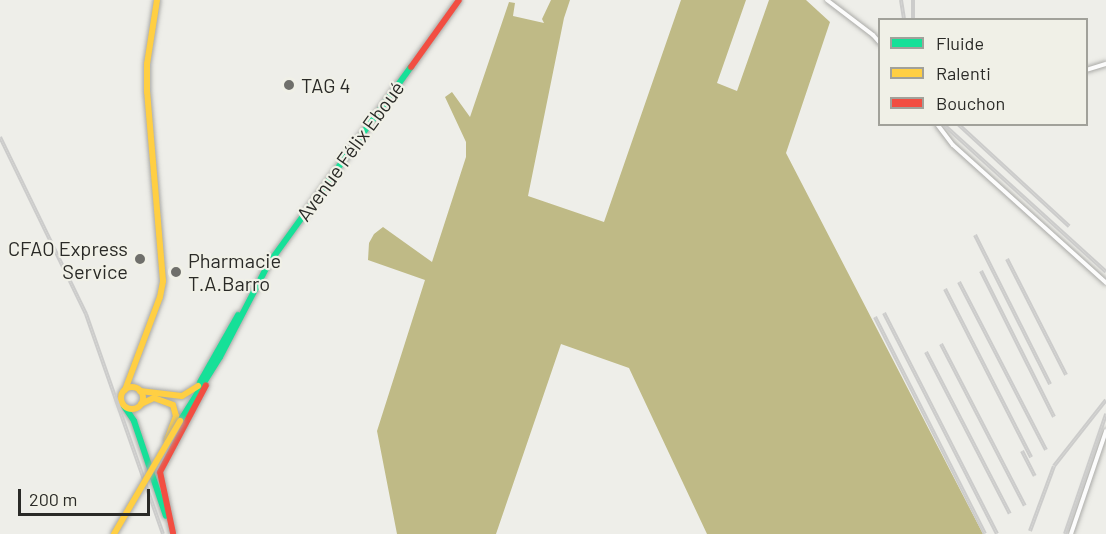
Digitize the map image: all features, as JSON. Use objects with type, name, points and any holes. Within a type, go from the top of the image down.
[{"type":"street","points":[[157,0],[147,64],[147,92],[163,280],[160,297],[121,398],[134,421],[173,534]]},
{"type":"street","name":"Avenue Félix Eboué","points":[[189,405],[269,264],[459,0]]},
{"type":"street","points":[[827,0],[873,35],[878,42]]},
{"type":"street","points":[[1088,69],[1106,64]]},
{"type":"street","points":[[939,126],[953,145],[1106,283]]},
{"type":"street","name":"Avenue Félix Eboué","points":[[114,534],[178,421],[220,357],[245,305]]},
{"type":"street","points":[[152,476],[160,472],[220,357]]},
{"type":"street","points":[[130,374],[139,390],[140,406],[134,421]]},
{"type":"street","points":[[125,390],[181,396],[192,392],[198,386]]},
{"type":"street","points":[[181,396],[189,405]]},
{"type":"street","points":[[173,405],[181,396]]},
{"type":"street","points":[[124,406],[131,409],[154,398],[173,405]]},
{"type":"street","points":[[173,405],[178,421]]},
{"type":"street","points":[[1071,534],[1106,430]]},
{"type":"street","points":[[160,472],[173,534]]},
{"type":"shaded area","points":[[551,0],[570,0],[564,18],[528,196],[604,222],[681,0],[746,0],[717,83],[737,91],[769,0],[806,0],[830,22],[786,153],[983,534],[707,534],[629,368],[561,344],[496,534],[397,534],[377,431],[425,280],[368,260],[369,243],[374,234],[383,227],[432,262],[466,157],[466,142],[445,97],[452,92],[470,117],[509,2],[515,3],[513,16],[544,23],[542,19]]},
{"type":"railway","points":[[901,0],[904,18]]},
{"type":"railway","points":[[913,0],[913,18]]},
{"type":"railway","points":[[945,126],[1106,272]]},
{"type":"railway","points":[[960,126],[1069,226]]},
{"type":"railway","points":[[0,137],[86,314],[163,534]]},
{"type":"railway","points":[[975,235],[1050,384]]},
{"type":"railway","points":[[1007,259],[1066,375]]},
{"type":"railway","points":[[981,271],[1054,417]]},
{"type":"railway","points":[[959,282],[1046,450]]},
{"type":"railway","points":[[945,289],[1031,457]]},
{"type":"railway","points":[[884,313],[997,534]]},
{"type":"railway","points":[[875,317],[985,534]]},
{"type":"railway","points":[[941,344],[1025,506]]},
{"type":"railway","points":[[926,352],[1010,514]]},
{"type":"railway","points":[[1030,531],[1054,466],[1106,400]]},
{"type":"railway","points":[[1065,534],[1106,414]]},
{"type":"railway","points":[[1022,451],[1035,476]]},
{"type":"traffic: fast","points":[[180,421],[220,357],[269,263],[411,67]]},
{"type":"traffic: fast","points":[[200,382],[238,315]]},
{"type":"traffic: fast","points":[[124,406],[134,421],[166,516]]},
{"type":"traffic: slow","points":[[125,390],[160,297],[163,281],[147,92],[147,64],[157,0]]},
{"type":"traffic: slow","points":[[140,391],[182,396],[198,386]]},
{"type":"traffic: slow","points":[[132,387],[140,390],[143,398],[140,406],[132,409],[124,406],[121,398],[124,390],[132,387]]},
{"type":"traffic: slow","points":[[141,404],[154,398],[173,405],[176,416],[167,440]]},
{"type":"traffic: slow","points":[[114,534],[180,421]]},
{"type":"traffic: jam","points":[[411,67],[459,0]]},
{"type":"traffic: jam","points":[[173,533],[160,472],[206,385]]},
{"type":"place","name":"TAG 4","points":[[289,85]]},
{"type":"place","name":"CFAO Express Service","points":[[140,259]]},
{"type":"place","name":"Pharmacie T.A.Barro","points":[[176,272]]}]
